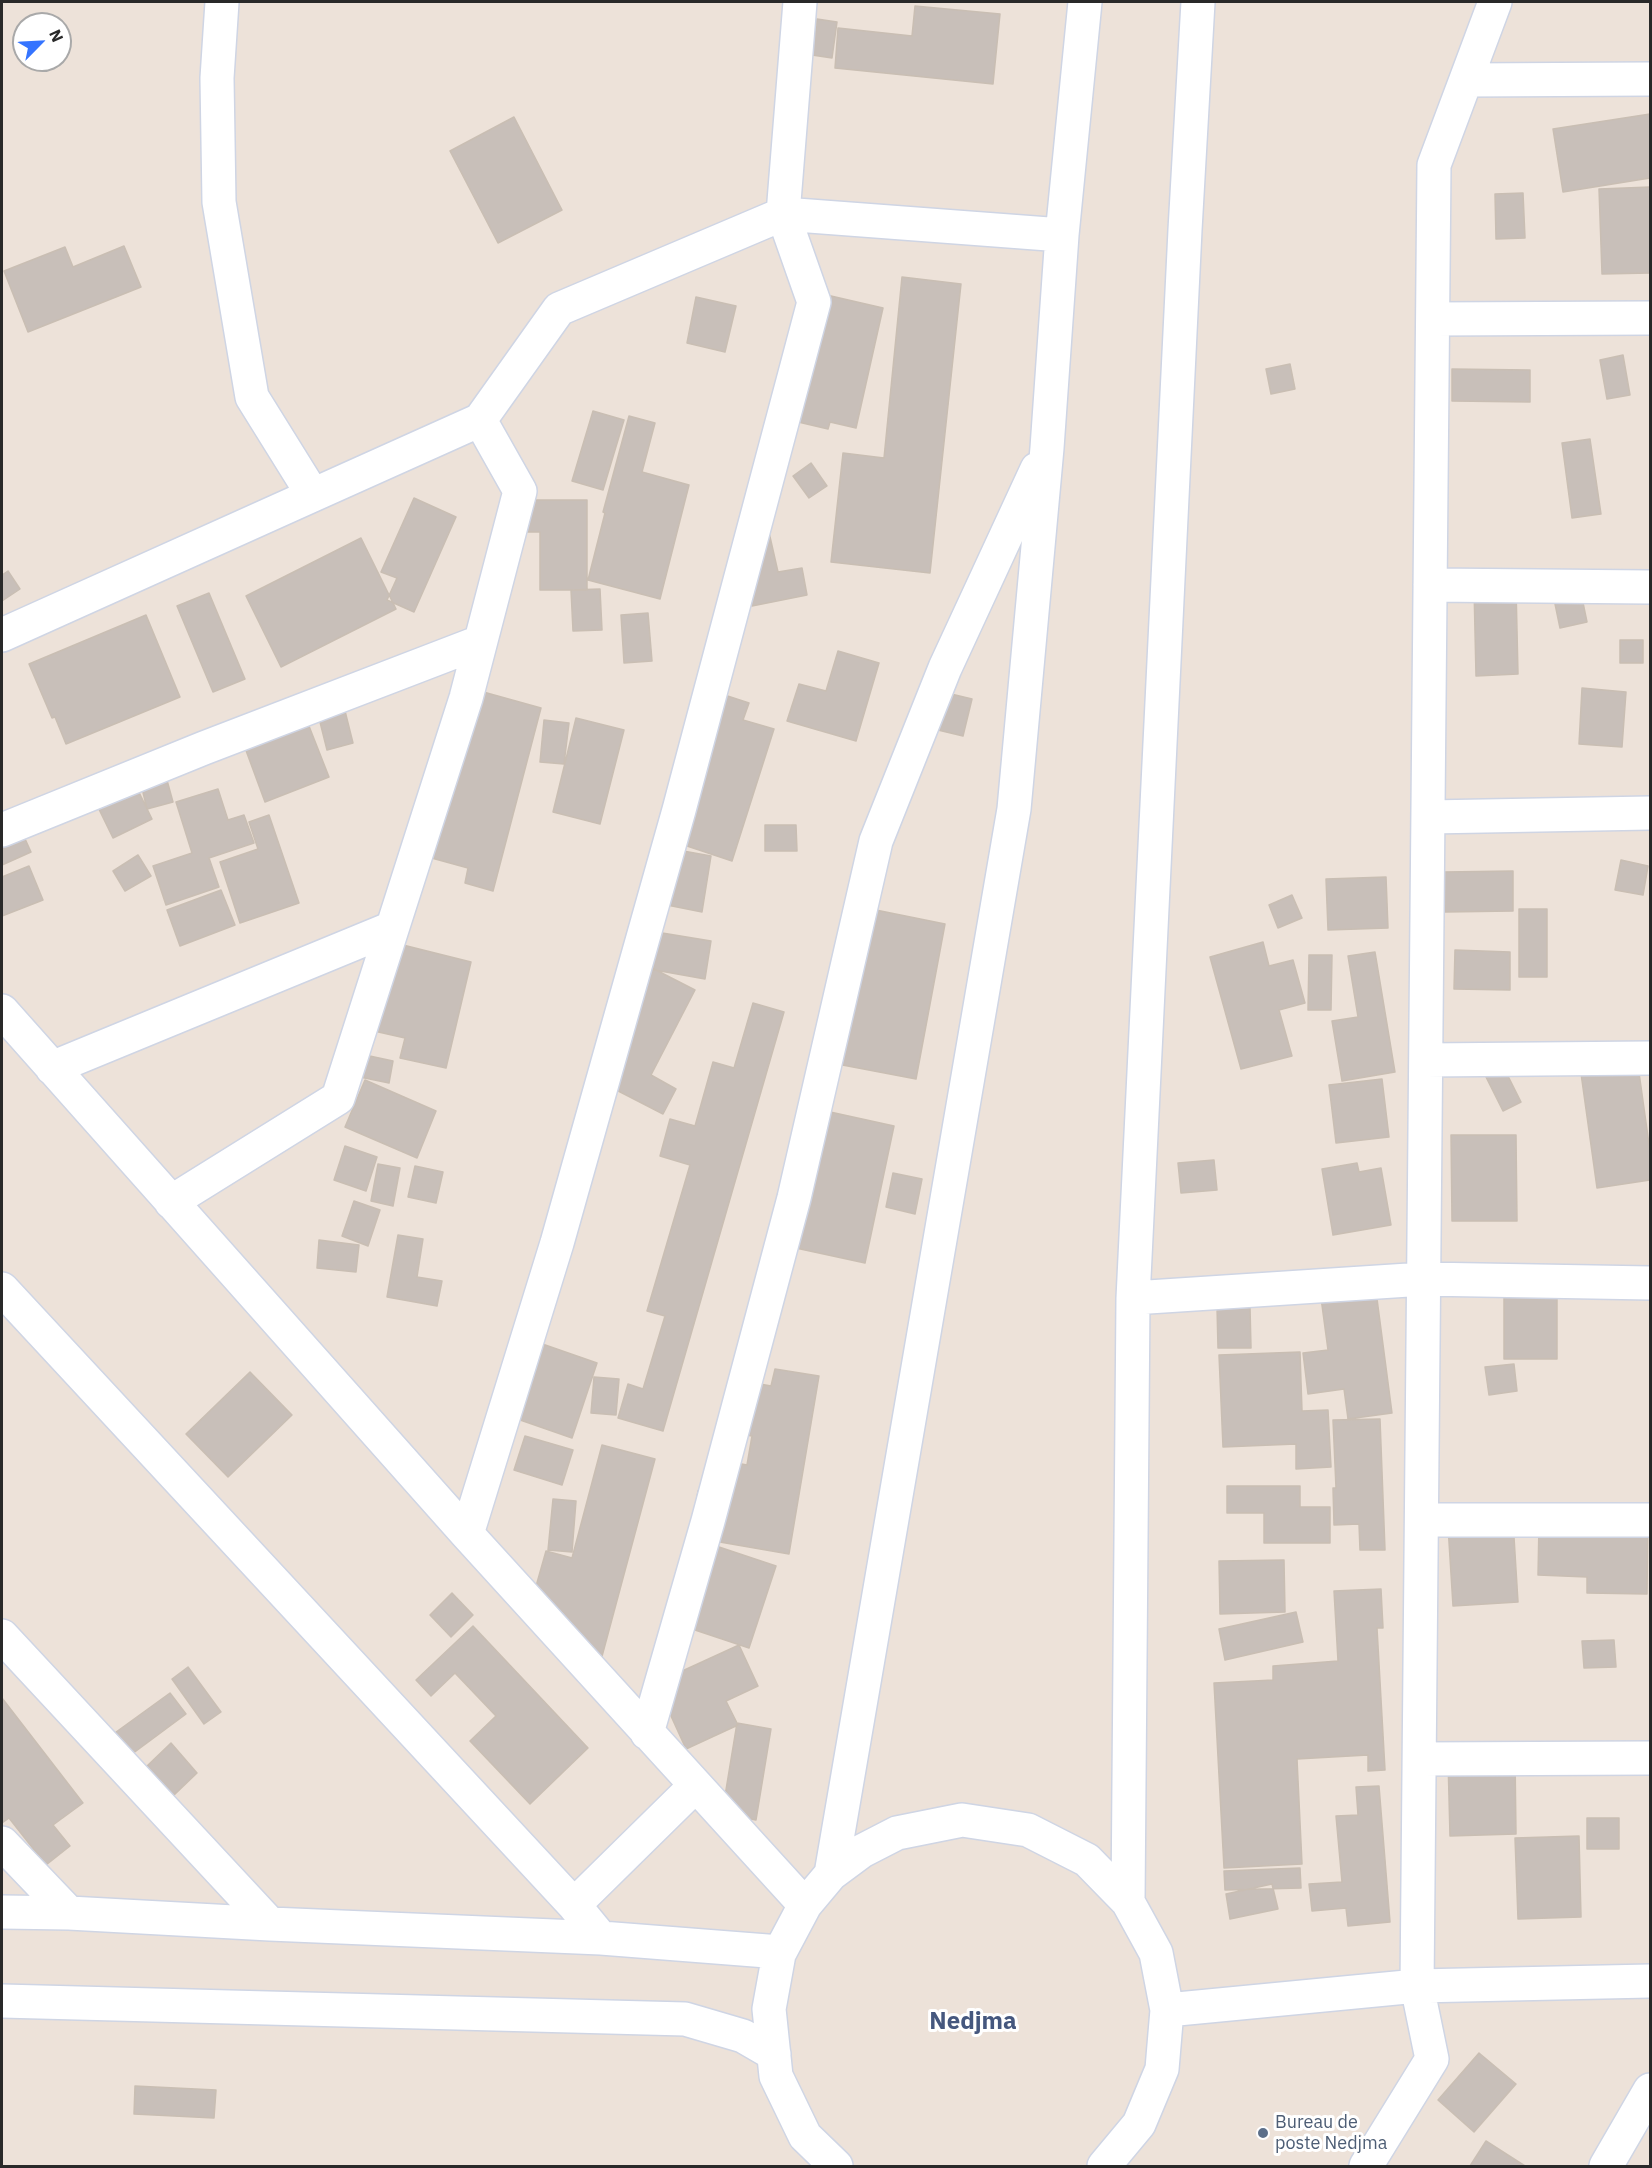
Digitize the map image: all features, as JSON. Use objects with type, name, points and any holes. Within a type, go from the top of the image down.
[{"type":"street","points":[[222,2],[217,78],[219,202],[252,397],[313,495]]},
{"type":"street","points":[[467,1534],[561,1231],[679,810],[814,302],[783,214],[800,2]]},
{"type":"street","points":[[831,1874],[1014,809],[1047,448],[1062,235],[1085,2]]},
{"type":"street","points":[[1128,1902],[1133,1298],[1198,2]]},
{"type":"street","points":[[1366,2166],[1432,2059],[1417,1986],[1434,165],[1495,2]]},
{"type":"street","points":[[1466,80],[1650,79]]},
{"type":"street","points":[[2,635],[480,420],[559,309],[783,214],[1062,235]]},
{"type":"street","points":[[1433,319],[1650,318]]},
{"type":"street","points":[[171,1202],[338,1098],[466,698],[520,491],[480,420]]},
{"type":"street","points":[[646,1733],[708,1521],[794,1198],[876,841],[945,668],[1047,448]]},
{"type":"street","points":[[1430,585],[1650,587]]},
{"type":"street","points":[[2,830],[204,748],[480,642]]},
{"type":"street","points":[[1429,817],[1650,813]]},
{"type":"street","points":[[52,1068],[392,928]]},
{"type":"street","points":[[2,1011],[467,1534],[805,1905]]},
{"type":"street","points":[[1426,1060],[1650,1058]]},
{"type":"street","points":[[1133,1298],[1424,1279],[1650,1283]]},
{"type":"street","points":[[2,1289],[574,1905],[601,1938]]},
{"type":"street","points":[[1422,1520],[1650,1520]]},
{"type":"street","points":[[2,1636],[270,1924]]},
{"type":"street","points":[[1420,1759],[1650,1758]]},
{"type":"street","points":[[574,1905],[695,1786]]},
{"type":"street","points":[[836,2166],[805,2136],[776,2076],[769,2009],[780,1952],[805,1905],[831,1874],[862,1851],[897,1833],[962,1820],[1028,1830],[1087,1860],[1128,1902],[1156,1953],[1167,2010],[1162,2069],[1139,2124],[1104,2166]]},
{"type":"street","points":[[2,1843],[69,1913]]},
{"type":"street","points":[[2,1912],[69,1913],[601,1938],[780,1952]]},
{"type":"street","points":[[1167,2010],[1417,1986],[1650,1981]]},
{"type":"street","points":[[2,2001],[685,2019],[743,2036],[774,2054]]},
{"type":"street","points":[[1606,2166],[1650,2090]]},
{"type":"building","points":[[915,6],[1000,14],[993,84],[835,68],[838,28],[912,36]]},
{"type":"building","points":[[817,19],[837,22],[832,58],[812,55]]},
{"type":"building","points":[[1650,114],[1650,178],[1563,192],[1553,129]]},
{"type":"building","points":[[514,117],[562,210],[498,243],[450,151]]},
{"type":"building","points":[[1650,187],[1650,273],[1602,274],[1599,189]]},
{"type":"building","points":[[1523,193],[1525,238],[1496,239],[1495,194]]},
{"type":"building","points":[[124,246],[141,287],[28,332],[4,271],[65,247],[73,267]]},
{"type":"building","points":[[902,277],[961,284],[930,573],[831,562],[843,453],[884,458]]},
{"type":"building","points":[[805,290],[883,308],[856,428],[830,422],[828,429],[777,417]]},
{"type":"building","points":[[696,297],[736,306],[725,352],[687,343]]},
{"type":"building","points":[[1623,355],[1630,395],[1607,399],[1600,360]]},
{"type":"building","points":[[1290,364],[1295,389],[1271,394],[1266,369]]},
{"type":"building","points":[[1452,369],[1530,370],[1530,402],[1452,401]]},
{"type":"building","points":[[593,411],[624,420],[603,490],[572,481]]},
{"type":"building","points":[[629,416],[655,423],[642,472],[689,485],[660,599],[588,580],[605,513],[603,512]]},
{"type":"building","points":[[1590,439],[1601,514],[1572,518],[1562,443]]},
{"type":"building","points":[[811,463],[827,486],[809,498],[793,476]]},
{"type":"building","points":[[414,498],[456,517],[414,612],[387,600],[397,578],[381,572]]},
{"type":"building","points":[[520,500],[587,500],[587,590],[540,590],[540,532],[520,532]]},
{"type":"building","points":[[768,528],[778,572],[802,568],[807,595],[752,606],[737,534]]},
{"type":"building","points":[[361,538],[396,609],[281,667],[246,596]]},
{"type":"building","points":[[8,571],[20,589],[2,601],[2,575]]},
{"type":"building","points":[[1474,587],[1516,587],[1518,674],[1476,676]]},
{"type":"building","points":[[600,589],[602,630],[573,631],[571,590]]},
{"type":"building","points":[[209,593],[245,679],[213,692],[177,606]]},
{"type":"building","points":[[1581,593],[1587,622],[1560,628],[1554,599]]},
{"type":"building","points":[[648,613],[652,661],[624,663],[621,615]]},
{"type":"building","points":[[146,615],[180,697],[66,744],[29,664]]},
{"type":"building","points":[[1620,640],[1643,640],[1643,663],[1620,663]]},
{"type":"building","points":[[838,651],[879,663],[856,741],[787,721],[799,684],[826,691]]},
{"type":"building","points":[[469,688],[541,708],[493,891],[465,883],[468,868],[428,857]]},
{"type":"building","points":[[703,688],[749,703],[743,720],[774,729],[732,861],[672,841]]},
{"type":"building","points":[[1582,688],[1626,692],[1622,747],[1579,744]]},
{"type":"building","points":[[947,693],[972,699],[963,736],[938,730]]},
{"type":"building","points":[[345,711],[353,743],[327,750],[319,718]]},
{"type":"building","points":[[576,718],[624,730],[600,824],[553,812]]},
{"type":"building","points":[[544,720],[569,723],[564,764],[540,762]]},
{"type":"building","points":[[307,721],[329,777],[265,802],[244,745]]},
{"type":"building","points":[[165,773],[173,802],[147,809],[140,780]]},
{"type":"building","points":[[132,778],[152,819],[113,838],[93,797]]},
{"type":"building","points":[[218,789],[228,820],[244,815],[254,843],[209,858],[219,887],[166,905],[153,866],[192,853],[176,802]]},
{"type":"building","points":[[269,815],[299,903],[240,923],[220,862],[258,849],[249,822]]},
{"type":"building","points":[[16,819],[31,852],[2,865],[2,825]]},
{"type":"building","points":[[765,825],[796,825],[797,851],[765,851]]},
{"type":"building","points":[[661,847],[711,856],[702,912],[652,902]]},
{"type":"building","points":[[138,855],[151,876],[125,891],[113,871]]},
{"type":"building","points":[[1621,860],[1648,866],[1643,895],[1615,890]]},
{"type":"building","points":[[29,866],[43,900],[2,916],[2,877]]},
{"type":"building","points":[[1513,871],[1513,911],[1445,912],[1444,872]]},
{"type":"building","points":[[1386,877],[1388,928],[1328,930],[1326,879]]},
{"type":"building","points":[[221,890],[235,925],[180,946],[167,910]]},
{"type":"building","points":[[1292,895],[1302,918],[1278,928],[1269,905]]},
{"type":"building","points":[[861,907],[945,924],[916,1079],[832,1063]]},
{"type":"building","points":[[1519,909],[1547,909],[1547,977],[1519,977]]},
{"type":"building","points":[[644,930],[711,941],[705,979],[638,967]]},
{"type":"building","points":[[1263,942],[1269,966],[1293,960],[1305,1003],[1279,1010],[1292,1056],[1241,1069],[1210,957]]},
{"type":"building","points":[[395,943],[471,962],[446,1068],[400,1058],[405,1038],[374,1031]]},
{"type":"building","points":[[1455,950],[1510,952],[1510,990],[1454,989]]},
{"type":"building","points":[[1375,952],[1395,1072],[1342,1081],[1332,1021],[1358,1017],[1348,956]]},
{"type":"building","points":[[1309,955],[1332,955],[1331,1010],[1308,1010]]},
{"type":"building","points":[[650,967],[695,990],[651,1075],[676,1089],[663,1114],[593,1078]]},
{"type":"building","points":[[753,1003],[784,1012],[663,1431],[618,1418],[628,1384],[643,1389],[665,1316],[647,1311],[690,1165],[660,1156],[670,1119],[695,1126],[713,1062],[734,1068]]},
{"type":"building","points":[[1635,1044],[1650,1151],[1650,1180],[1597,1188],[1578,1052]]},
{"type":"building","points":[[365,1055],[393,1061],[389,1083],[360,1077]]},
{"type":"building","points":[[1499,1058],[1521,1102],[1503,1111],[1481,1067]]},
{"type":"building","points":[[1382,1079],[1389,1137],[1336,1143],[1329,1085]]},
{"type":"building","points":[[365,1080],[436,1111],[417,1158],[345,1127]]},
{"type":"building","points":[[812,1108],[894,1126],[865,1263],[782,1245]]},
{"type":"building","points":[[1451,1135],[1516,1135],[1517,1221],[1452,1221]]},
{"type":"building","points":[[345,1146],[377,1157],[366,1191],[334,1180]]},
{"type":"building","points":[[1214,1160],[1217,1190],[1181,1193],[1178,1163]]},
{"type":"building","points":[[1357,1163],[1359,1172],[1381,1168],[1391,1225],[1333,1235],[1322,1169]]},
{"type":"building","points":[[378,1164],[400,1168],[393,1206],[371,1201]]},
{"type":"building","points":[[415,1166],[443,1172],[436,1203],[408,1197]]},
{"type":"building","points":[[893,1173],[922,1179],[915,1214],[886,1207]]},
{"type":"building","points":[[354,1201],[380,1210],[368,1246],[342,1236]]},
{"type":"building","points":[[398,1235],[423,1239],[417,1277],[442,1281],[437,1306],[387,1297]]},
{"type":"building","points":[[319,1240],[359,1245],[356,1272],[317,1268]]},
{"type":"building","points":[[1374,1276],[1392,1413],[1348,1419],[1344,1389],[1308,1394],[1303,1353],[1328,1350],[1319,1283]]},
{"type":"building","points":[[1504,1282],[1557,1282],[1557,1359],[1504,1359]]},
{"type":"building","points":[[1217,1307],[1250,1307],[1251,1348],[1218,1348]]},
{"type":"building","points":[[528,1339],[597,1363],[572,1438],[503,1414]]},
{"type":"building","points":[[1300,1352],[1302,1411],[1328,1410],[1331,1467],[1296,1469],[1296,1444],[1223,1447],[1219,1355]]},
{"type":"building","points":[[1514,1364],[1517,1391],[1489,1395],[1485,1367]]},
{"type":"building","points":[[775,1369],[819,1376],[789,1554],[691,1537],[698,1491],[714,1493],[720,1460],[747,1465],[752,1436],[728,1432],[738,1380],[771,1386]]},
{"type":"building","points":[[250,1372],[292,1415],[228,1477],[186,1434]]},
{"type":"building","points":[[594,1377],[619,1379],[616,1415],[591,1413]]},
{"type":"building","points":[[1380,1419],[1385,1550],[1360,1550],[1359,1524],[1334,1525],[1333,1488],[1336,1488],[1333,1420]]},
{"type":"building","points":[[525,1436],[573,1450],[562,1485],[514,1470]]},
{"type":"building","points":[[602,1445],[655,1459],[601,1660],[553,1647],[562,1612],[531,1604],[546,1551],[572,1558]]},
{"type":"building","points":[[1227,1486],[1300,1486],[1300,1507],[1330,1507],[1330,1543],[1264,1543],[1264,1513],[1227,1513]]},
{"type":"building","points":[[553,1499],[576,1501],[572,1552],[548,1550]]},
{"type":"building","points":[[1648,1511],[1647,1594],[1587,1593],[1587,1577],[1538,1575],[1539,1525]]},
{"type":"building","points":[[1513,1521],[1518,1602],[1453,1606],[1448,1526]]},
{"type":"building","points":[[695,1539],[776,1566],[749,1648],[668,1621]]},
{"type":"building","points":[[1284,1560],[1285,1612],[1220,1614],[1219,1561]]},
{"type":"building","points":[[1381,1589],[1383,1628],[1377,1628],[1385,1770],[1368,1771],[1368,1755],[1297,1759],[1302,1864],[1224,1868],[1214,1683],[1273,1680],[1273,1666],[1338,1661],[1334,1591]]},
{"type":"building","points":[[452,1593],[473,1615],[451,1637],[430,1615]]},
{"type":"building","points":[[1296,1612],[1303,1642],[1225,1660],[1219,1629]]},
{"type":"building","points":[[473,1626],[588,1748],[530,1804],[470,1741],[496,1716],[455,1673],[431,1696],[416,1680]]},
{"type":"building","points":[[1614,1640],[1616,1667],[1584,1668],[1582,1641]]},
{"type":"building","points":[[739,1645],[758,1686],[726,1701],[738,1725],[686,1749],[656,1683]]},
{"type":"building","points":[[188,1667],[221,1712],[204,1724],[172,1679]]},
{"type":"building","points":[[170,1693],[186,1714],[128,1757],[112,1735]]},
{"type":"building","points":[[2,1698],[83,1803],[53,1825],[70,1846],[46,1865],[9,1818],[2,1823]]},
{"type":"building","points":[[737,1723],[771,1729],[756,1820],[722,1814]]},
{"type":"building","points":[[171,1743],[197,1773],[173,1796],[146,1767]]},
{"type":"building","points":[[1515,1757],[1516,1834],[1450,1836],[1448,1759]]},
{"type":"building","points":[[1379,1786],[1390,1922],[1348,1926],[1346,1908],[1312,1911],[1309,1884],[1342,1882],[1336,1816],[1358,1815],[1356,1787]]},
{"type":"building","points":[[1587,1818],[1619,1818],[1619,1849],[1587,1849]]},
{"type":"building","points":[[1579,1836],[1581,1917],[1518,1919],[1515,1838]]},
{"type":"building","points":[[1300,1868],[1301,1888],[1225,1890],[1224,1871]]},
{"type":"building","points":[[1272,1884],[1278,1909],[1230,1919],[1226,1894]]},
{"type":"building","points":[[1479,2053],[1516,2084],[1474,2132],[1438,2100]]},
{"type":"building","points":[[135,2086],[216,2090],[214,2118],[134,2114]]},
{"type":"building","points":[[1486,2141],[1525,2166],[1470,2166]]},
{"type":"place","name":"Bureau de poste Nedjma","points":[[1263,2133]]},
{"type":"district","name":"Nedjma","points":[[973,2022]]}]
